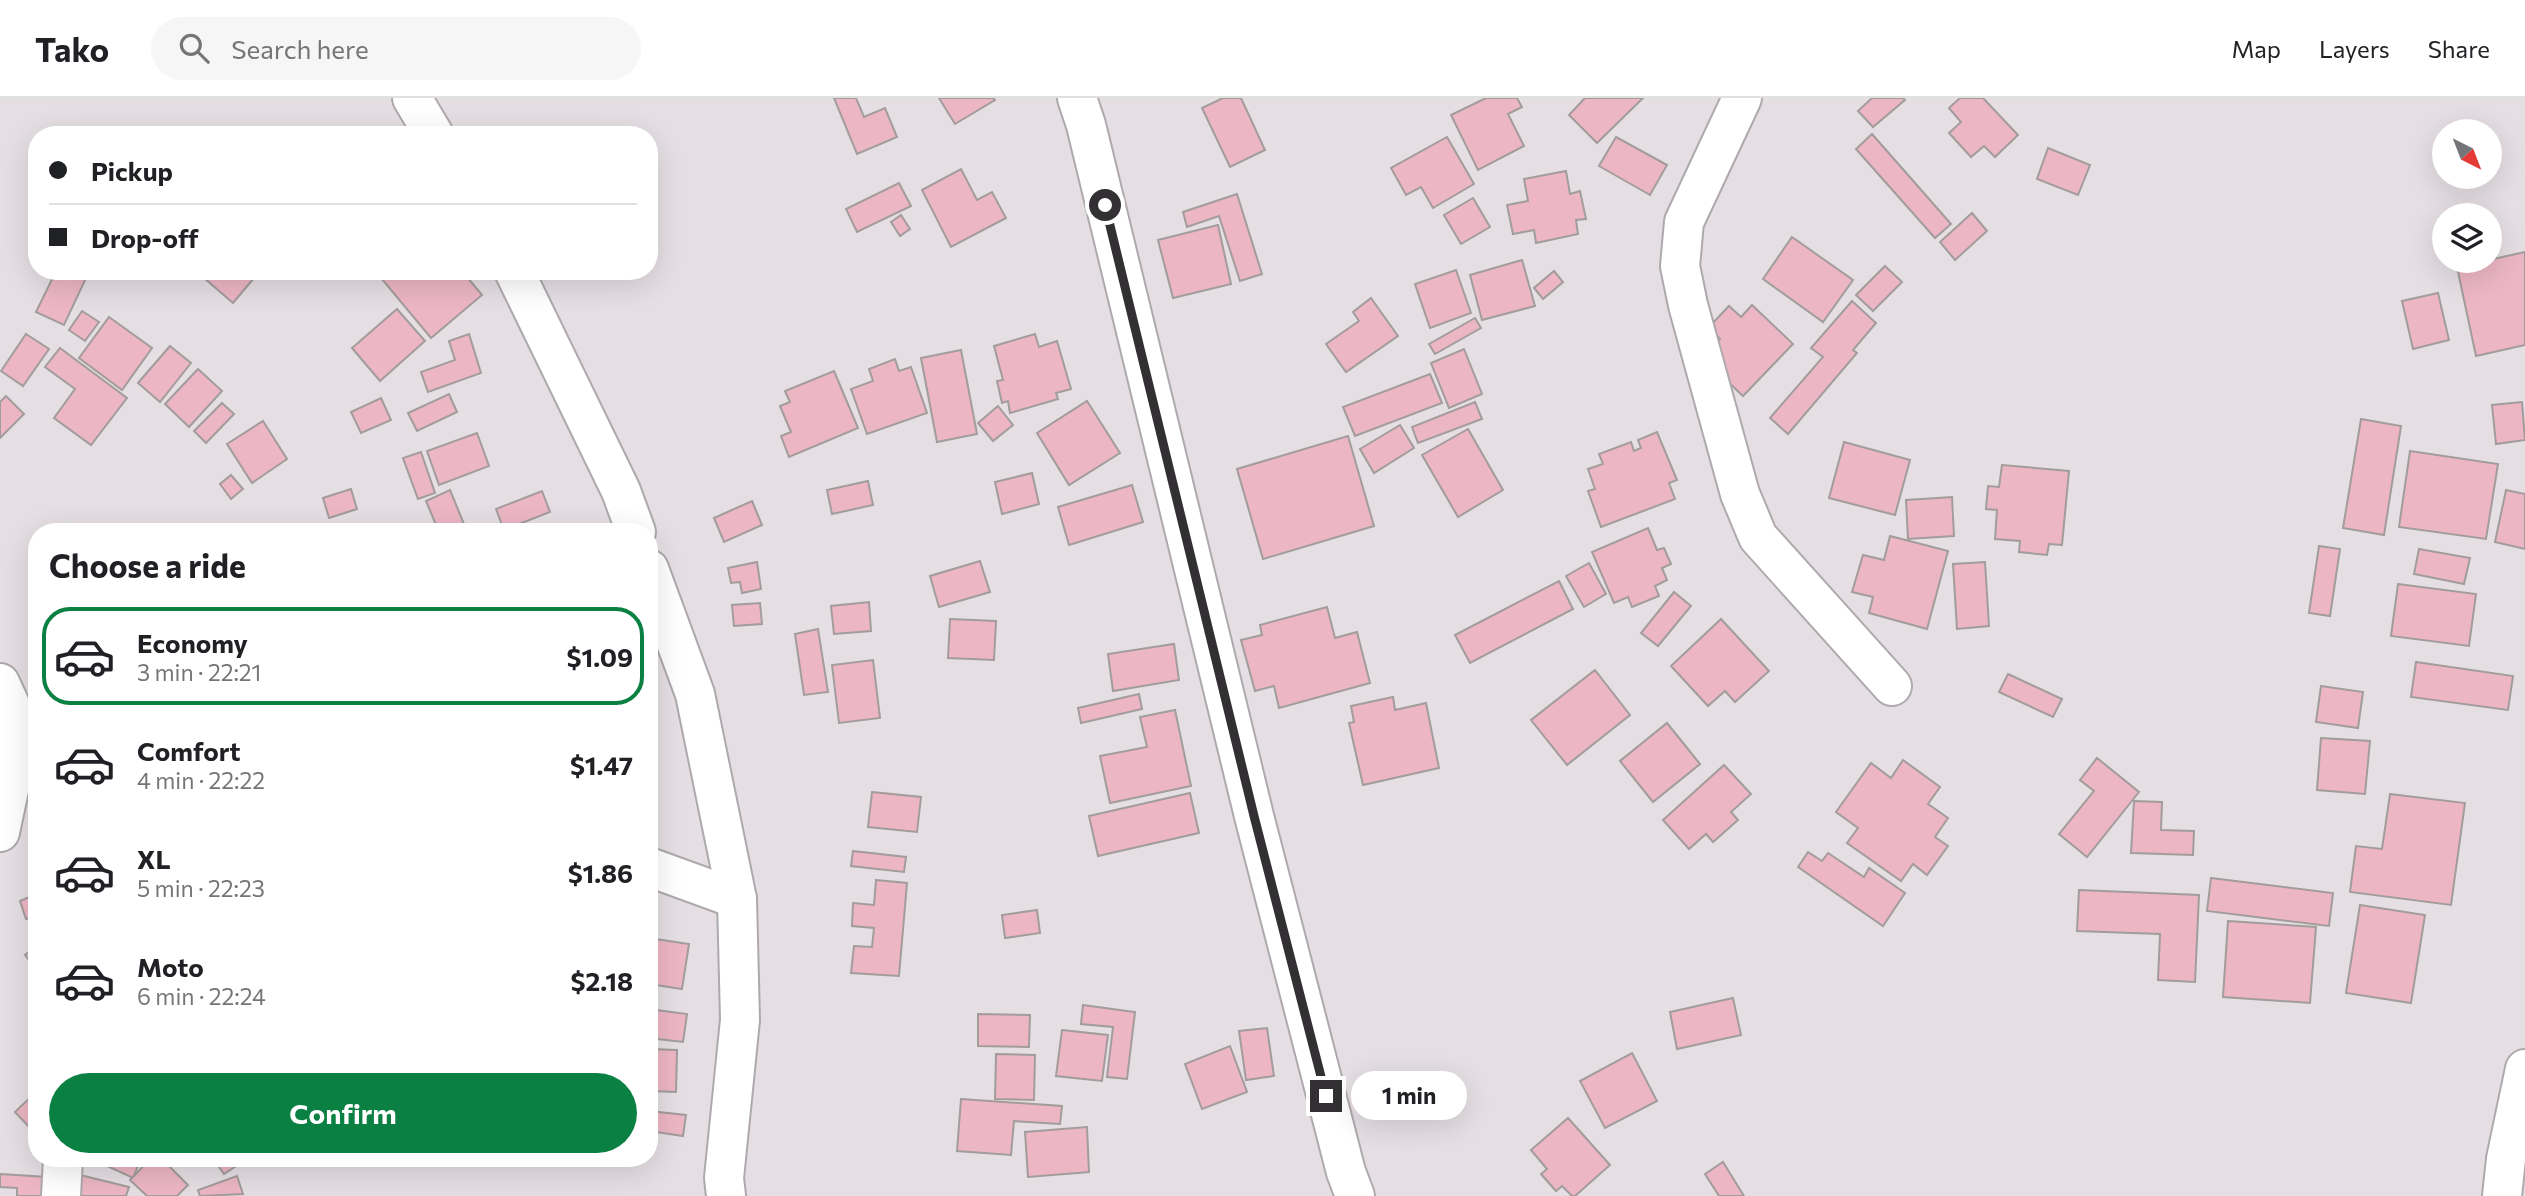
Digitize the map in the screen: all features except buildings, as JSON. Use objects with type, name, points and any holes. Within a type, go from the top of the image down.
[{"type":"street","points":[[412,98],[429,126]]},
{"type":"street","points":[[1077,98],[1086,125],[1254,816],[1346,1172],[1355,1196]]},
{"type":"street","points":[[1742,98],[1684,222],[1681,266],[1688,305],[1740,494],[1758,537],[1892,685]]},
{"type":"street","points":[[518,280],[621,491],[633,523]]},
{"type":"street","points":[[658,593],[695,694],[737,899],[740,1020],[724,1178],[726,1196]]},
{"type":"street","points":[[0,682],[18,722],[14,766],[0,832]]},
{"type":"street","points":[[658,870],[737,899]]},
{"type":"street","points":[[2502,1196],[2506,1159],[2525,1069]]},
{"type":"street","points":[[61,1196],[63,1167]]},
{"type":"route","points":[[1105,205],[1254,816],[1326,1096]]}]
